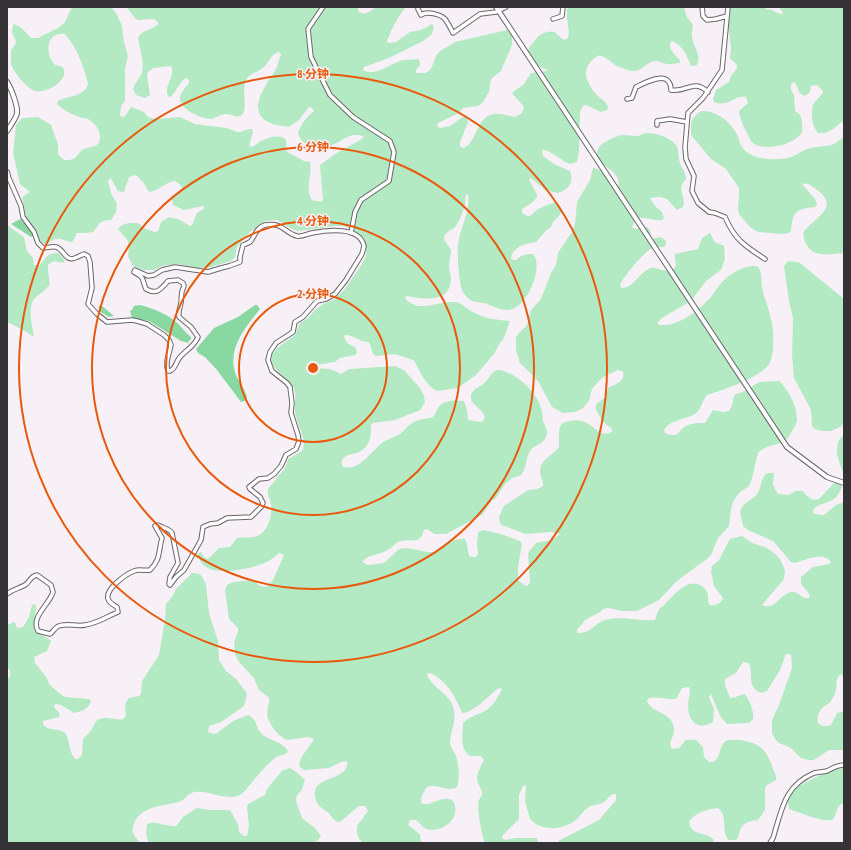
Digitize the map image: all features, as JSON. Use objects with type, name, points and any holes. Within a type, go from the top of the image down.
[{"type":"street","points":[[323,7],[308,29],[311,57],[330,95],[353,118],[390,141],[394,152],[389,181],[361,200],[355,212],[351,233]]},
{"type":"street","points":[[418,9],[421,14],[424,12],[444,18],[454,33],[480,14],[496,12],[498,9],[506,7]]},
{"type":"street","points":[[553,19],[562,16],[563,7]]},
{"type":"street","points":[[702,7],[703,16],[707,20],[727,16]]},
{"type":"street","points":[[728,7],[722,70],[708,92],[688,113],[686,159],[694,176],[692,191],[698,203],[709,212],[725,217],[731,230],[743,245],[765,259]]},
{"type":"street","points":[[498,9],[787,447],[827,477],[844,483]]},
{"type":"street","points":[[627,99],[632,98],[636,87],[653,78],[666,79],[669,81],[672,90],[676,91],[697,85],[702,86],[708,92]]},
{"type":"street","points":[[7,82],[17,114],[7,131]]},
{"type":"street","points":[[657,125],[657,121],[670,119],[687,122]]},
{"type":"street","points":[[7,594],[14,588],[25,585],[32,576],[37,575],[51,585],[53,592],[39,616],[36,625],[38,631],[50,634],[58,626],[62,625],[79,626],[91,624],[118,612],[117,608],[111,604],[108,599],[108,592],[119,580],[136,570],[150,570],[159,559],[159,546],[162,538],[155,526],[158,525],[170,530],[172,533],[178,563],[170,577],[170,585],[184,570],[199,544],[203,527],[218,523],[227,518],[251,517],[263,503],[260,497],[249,487],[259,479],[268,478],[274,474],[286,455],[296,449],[299,442],[290,413],[292,403],[290,387],[272,371],[268,360],[270,352],[280,340],[291,335],[295,322],[303,317],[316,301],[326,299],[335,294],[346,280],[364,250],[362,240],[351,233],[334,231],[296,236],[278,226],[264,226],[257,230],[251,241],[243,245],[240,262],[229,266],[208,272],[175,267],[162,270],[154,275],[148,276],[134,270],[144,279],[146,289],[152,292],[158,291],[168,281],[178,280],[183,283],[184,286],[180,294],[181,302],[178,317],[191,327],[198,337],[193,345],[181,356],[172,371],[170,371],[167,367],[171,345],[169,340],[153,327],[143,322],[132,320],[107,322],[88,304],[92,288],[90,262],[88,256],[84,254],[70,259],[65,256],[61,250],[54,246],[43,248],[39,246],[34,232],[23,217],[21,206],[8,174]]},
{"type":"street","points":[[770,843],[786,797],[795,785],[815,773],[844,765]]},
{"type":"shaded area","points":[[380,6],[407,7],[398,17],[387,41],[389,43],[396,42],[410,32],[421,30],[432,24],[434,27],[432,34],[423,41],[389,58],[364,67],[363,70],[368,72],[382,70],[402,60],[419,59],[420,65],[416,70],[416,73],[426,73],[431,69],[436,56],[440,51],[455,42],[507,30],[512,34],[512,45],[501,71],[491,79],[489,92],[483,102],[478,106],[463,108],[459,113],[438,123],[437,126],[440,128],[450,126],[461,118],[467,116],[468,122],[460,142],[460,146],[463,148],[472,141],[483,120],[488,116],[502,114],[515,117],[522,113],[524,107],[512,93],[524,84],[531,73],[547,71],[532,61],[528,55],[529,47],[539,36],[546,32],[555,32],[565,40],[568,38],[568,7],[684,7],[687,17],[693,25],[692,36],[698,54],[697,65],[691,66],[684,51],[679,45],[672,41],[670,43],[670,48],[680,60],[680,63],[664,64],[655,61],[648,63],[637,71],[632,71],[617,66],[603,56],[595,57],[586,70],[587,77],[591,88],[607,104],[607,110],[601,112],[586,105],[583,106],[580,112],[579,151],[577,162],[570,164],[548,151],[542,150],[543,156],[554,164],[570,171],[571,182],[565,190],[558,193],[545,190],[531,178],[529,180],[537,194],[537,197],[533,202],[522,209],[522,213],[530,216],[538,209],[556,202],[561,207],[561,213],[553,222],[551,227],[536,242],[520,246],[513,252],[511,258],[513,260],[516,260],[523,255],[533,254],[536,260],[537,267],[533,284],[524,300],[513,309],[499,309],[485,303],[472,301],[462,290],[458,267],[458,244],[467,213],[469,201],[468,194],[466,195],[465,204],[458,222],[455,227],[447,232],[444,237],[451,251],[449,266],[451,279],[446,293],[441,296],[427,299],[406,296],[405,298],[410,303],[415,305],[428,306],[448,302],[457,302],[481,316],[509,321],[503,340],[494,354],[476,375],[458,388],[437,391],[430,386],[413,360],[395,354],[376,356],[373,354],[368,342],[345,335],[344,337],[347,343],[356,348],[357,353],[355,355],[340,358],[335,362],[316,365],[316,368],[330,369],[341,374],[349,369],[395,366],[404,370],[420,388],[424,396],[425,402],[420,410],[395,420],[373,423],[371,425],[369,443],[367,446],[358,453],[345,456],[343,458],[342,466],[348,468],[359,464],[383,442],[400,434],[414,422],[433,417],[440,405],[443,403],[464,401],[468,420],[482,422],[485,417],[484,414],[473,403],[471,396],[474,390],[484,383],[497,370],[502,370],[518,378],[528,387],[540,405],[547,432],[545,439],[529,453],[521,475],[512,478],[505,484],[482,515],[446,534],[434,534],[427,529],[424,530],[419,539],[402,540],[385,552],[367,557],[362,562],[368,565],[384,563],[399,549],[404,548],[434,552],[456,539],[465,539],[470,557],[476,557],[478,554],[478,532],[484,530],[520,541],[522,544],[518,567],[518,580],[527,586],[530,582],[528,553],[536,543],[552,540],[560,534],[551,532],[525,534],[502,525],[499,517],[504,506],[528,490],[538,489],[543,486],[540,473],[541,467],[545,460],[559,447],[559,430],[563,423],[577,420],[585,422],[601,433],[604,434],[612,432],[612,429],[602,421],[596,410],[596,404],[606,397],[608,388],[619,382],[624,375],[623,372],[618,370],[603,377],[592,389],[589,401],[583,408],[575,412],[563,413],[552,407],[538,381],[520,363],[516,350],[516,337],[527,325],[531,310],[541,299],[551,273],[556,265],[558,253],[572,232],[575,223],[577,202],[590,180],[593,168],[604,173],[617,190],[619,182],[617,177],[602,164],[597,154],[600,145],[621,135],[636,136],[647,133],[669,139],[677,147],[680,162],[686,176],[686,179],[681,187],[684,199],[683,207],[677,210],[667,199],[660,197],[650,198],[655,206],[662,212],[664,218],[662,220],[643,218],[635,219],[632,228],[638,229],[647,227],[650,231],[651,239],[661,237],[666,241],[666,244],[664,247],[652,248],[649,250],[628,273],[620,286],[622,288],[630,285],[643,273],[652,268],[673,270],[676,265],[675,254],[698,249],[702,238],[710,233],[715,242],[724,246],[725,259],[721,270],[706,281],[691,301],[662,318],[657,323],[659,325],[671,324],[688,317],[710,298],[721,283],[729,276],[749,266],[754,266],[759,268],[761,274],[762,287],[772,323],[773,342],[771,360],[764,369],[750,379],[707,395],[695,414],[670,424],[664,430],[665,433],[674,435],[688,425],[694,423],[705,423],[713,410],[723,412],[729,411],[736,394],[743,392],[759,382],[779,381],[782,384],[794,403],[797,421],[786,440],[764,448],[758,453],[751,482],[748,487],[740,492],[734,500],[731,509],[729,526],[718,538],[711,555],[706,560],[676,582],[659,600],[637,611],[621,611],[609,608],[603,609],[585,620],[577,630],[578,633],[583,633],[605,620],[617,618],[655,620],[660,608],[678,591],[689,584],[700,585],[708,594],[708,602],[710,605],[718,604],[723,598],[714,586],[711,571],[712,566],[719,560],[730,539],[742,536],[752,543],[767,548],[775,554],[780,559],[785,570],[784,579],[762,605],[771,606],[784,595],[792,592],[809,598],[810,595],[801,584],[801,577],[813,567],[829,564],[831,562],[824,557],[814,557],[795,563],[791,562],[773,541],[748,530],[743,526],[740,511],[745,504],[758,493],[763,478],[767,473],[774,473],[773,485],[778,494],[789,495],[796,491],[803,491],[813,500],[819,499],[834,483],[837,482],[842,487],[836,497],[817,506],[813,511],[814,514],[824,515],[836,505],[844,502],[844,679],[841,674],[837,680],[835,695],[830,703],[821,709],[817,718],[820,725],[831,725],[837,713],[844,711],[844,750],[829,750],[814,760],[808,760],[801,758],[791,748],[779,743],[772,733],[772,720],[792,668],[791,655],[786,654],[780,670],[767,691],[761,693],[756,690],[752,684],[749,663],[743,662],[736,673],[725,679],[725,685],[730,698],[745,694],[753,712],[753,719],[749,723],[727,724],[720,716],[711,694],[709,697],[714,709],[713,722],[702,726],[694,723],[689,715],[688,709],[690,693],[689,687],[682,688],[676,699],[649,698],[647,701],[653,708],[671,720],[674,731],[670,744],[672,749],[679,748],[687,740],[696,740],[703,747],[704,757],[709,762],[713,762],[718,757],[722,746],[726,741],[741,740],[756,745],[768,756],[776,776],[776,780],[767,785],[765,788],[765,810],[758,820],[744,824],[736,840],[729,840],[726,837],[723,816],[718,808],[701,812],[690,820],[690,826],[692,829],[714,840],[713,843],[557,843],[599,820],[616,800],[616,794],[610,795],[606,801],[602,803],[589,807],[576,820],[565,826],[559,828],[546,828],[530,819],[525,801],[526,785],[523,786],[519,795],[519,819],[503,835],[502,838],[505,840],[515,838],[536,838],[538,843],[485,843],[478,809],[479,800],[482,793],[477,780],[484,760],[480,756],[470,756],[464,749],[462,741],[463,723],[471,717],[488,709],[502,689],[497,689],[476,707],[462,713],[457,701],[446,685],[430,673],[427,674],[428,678],[449,699],[453,708],[454,722],[450,742],[457,760],[459,780],[457,787],[453,789],[435,786],[427,787],[422,795],[421,802],[423,804],[427,804],[442,799],[452,800],[455,804],[455,812],[454,817],[450,822],[440,829],[434,830],[423,827],[416,820],[410,820],[408,825],[420,834],[421,843],[364,843],[358,836],[357,826],[368,811],[365,806],[359,806],[340,822],[335,821],[328,812],[320,807],[315,797],[315,790],[324,781],[343,772],[346,768],[347,761],[341,762],[329,768],[304,770],[299,766],[301,758],[314,739],[308,737],[288,740],[274,730],[269,722],[267,714],[269,698],[259,690],[254,678],[239,662],[235,654],[234,643],[238,628],[229,619],[225,590],[227,585],[233,582],[253,580],[260,586],[266,587],[273,580],[284,555],[279,553],[269,561],[244,569],[223,571],[206,567],[200,561],[198,553],[201,552],[204,557],[208,559],[219,548],[230,547],[237,538],[258,536],[268,525],[271,514],[271,504],[268,489],[285,468],[288,459],[302,451],[304,442],[296,417],[294,388],[273,365],[271,356],[277,348],[295,335],[300,323],[308,318],[323,304],[335,299],[344,290],[366,256],[366,244],[364,238],[352,229],[343,226],[299,231],[294,230],[277,220],[265,221],[250,232],[237,247],[235,257],[231,261],[211,267],[198,268],[177,264],[162,266],[154,270],[144,270],[133,266],[128,256],[128,241],[118,229],[127,223],[138,223],[146,229],[155,232],[158,231],[161,222],[169,217],[178,219],[190,226],[192,225],[197,213],[205,208],[203,206],[184,210],[173,205],[172,199],[182,190],[181,186],[175,181],[149,192],[143,182],[136,175],[129,177],[124,192],[118,191],[110,178],[108,181],[111,193],[117,204],[116,212],[111,220],[102,222],[93,232],[77,233],[71,242],[57,239],[48,244],[42,244],[36,230],[26,217],[22,197],[30,192],[20,184],[13,153],[16,125],[22,118],[38,117],[51,125],[58,144],[58,154],[64,160],[75,158],[84,149],[97,145],[100,136],[96,126],[90,120],[72,114],[57,104],[58,101],[62,99],[79,94],[88,84],[80,58],[65,34],[58,34],[54,36],[50,40],[48,50],[55,65],[61,66],[64,69],[62,79],[52,88],[43,91],[35,91],[32,90],[15,73],[13,69],[11,62],[11,50],[16,44],[16,40],[12,30],[13,24],[18,26],[31,38],[38,38],[58,28],[65,22],[72,7],[111,7],[116,13],[122,26],[128,56],[125,69],[125,101],[121,106],[120,116],[123,117],[126,115],[131,107],[144,112],[151,118],[158,119],[180,117],[195,124],[227,128],[237,132],[252,129],[253,132],[249,146],[252,147],[261,141],[270,138],[278,136],[284,138],[286,140],[286,150],[289,153],[304,161],[310,162],[310,195],[312,200],[321,202],[323,200],[320,165],[335,154],[364,137],[360,135],[352,135],[328,147],[315,148],[307,145],[298,134],[298,131],[303,123],[314,111],[312,108],[309,107],[299,120],[289,127],[270,123],[261,116],[258,110],[258,103],[265,87],[277,67],[281,55],[279,52],[272,56],[266,65],[248,77],[245,81],[245,108],[241,116],[237,117],[224,114],[211,119],[206,119],[186,109],[183,106],[180,97],[182,91],[189,83],[189,80],[186,78],[183,80],[171,97],[168,96],[167,89],[172,74],[171,66],[153,68],[148,72],[147,75],[150,95],[145,98],[136,95],[133,89],[141,75],[143,66],[138,37],[143,32],[159,23],[154,19],[136,19],[127,7],[359,7],[359,12],[364,13]]},
{"type":"shaded area","points":[[726,7],[765,7],[765,9],[772,10],[780,14],[783,13],[779,7],[844,7],[843,121],[828,132],[818,133],[813,123],[812,112],[813,104],[823,93],[822,90],[817,85],[811,86],[810,92],[805,96],[799,92],[794,82],[791,84],[791,90],[794,95],[795,111],[802,119],[802,132],[798,137],[780,146],[766,147],[754,144],[744,127],[739,111],[748,103],[746,97],[738,98],[727,103],[714,102],[713,99],[716,90],[729,82],[731,76],[737,68],[737,65],[730,58],[731,48]]},
{"type":"shaded area","points":[[701,111],[712,112],[722,117],[730,124],[746,152],[757,157],[776,159],[788,158],[810,148],[836,143],[844,137],[844,253],[818,254],[808,247],[803,233],[823,212],[826,207],[826,202],[823,196],[816,189],[808,184],[802,184],[815,199],[817,204],[815,207],[800,210],[794,215],[791,231],[789,233],[781,234],[758,232],[750,227],[739,214],[739,188],[726,169],[711,159],[691,135],[693,118]]},
{"type":"shaded area","points":[[20,219],[33,233],[33,236],[31,237],[11,224]]},
{"type":"shaded area","points":[[7,225],[24,237],[27,251],[33,258],[34,265],[40,265],[53,253],[59,253],[65,260],[63,263],[54,261],[48,265],[50,285],[35,298],[31,306],[34,336],[7,322]]},
{"type":"shaded area","points":[[788,261],[800,263],[844,299],[844,423],[840,427],[831,431],[822,431],[815,429],[812,426],[811,410],[794,378],[792,355],[793,318],[789,302],[784,266]]},
{"type":"shaded area","points":[[101,305],[114,316],[109,317],[99,311],[99,306]]},
{"type":"shaded area","points":[[140,305],[158,311],[171,318],[191,337],[191,339],[188,343],[181,341],[149,321],[132,318],[130,311],[134,306]]},
{"type":"shaded area","points":[[257,305],[260,309],[239,339],[234,356],[236,375],[247,397],[247,400],[241,402],[217,370],[205,357],[198,353],[196,349],[214,328],[238,317]]},
{"type":"shaded area","points":[[844,436],[844,475],[839,461],[837,447],[841,437]]},
{"type":"shaded area","points":[[192,573],[201,575],[206,584],[209,613],[218,641],[219,660],[226,671],[236,679],[247,695],[244,706],[221,722],[209,726],[208,732],[214,734],[217,733],[233,721],[248,715],[255,721],[264,736],[281,744],[288,751],[287,753],[272,760],[243,793],[237,796],[230,797],[194,792],[179,802],[147,810],[137,818],[133,827],[133,833],[139,843],[7,843],[7,680],[10,676],[10,670],[7,667],[7,625],[15,622],[17,628],[23,627],[29,617],[32,605],[34,604],[36,606],[34,630],[51,641],[47,651],[34,657],[35,663],[47,678],[49,684],[59,693],[65,697],[89,699],[91,701],[87,708],[74,713],[61,705],[55,704],[54,707],[60,714],[59,717],[43,721],[43,724],[48,728],[61,731],[66,734],[73,756],[75,759],[78,759],[82,755],[83,739],[90,732],[97,720],[104,718],[125,718],[125,705],[129,698],[139,696],[141,694],[142,681],[159,655],[166,604],[176,589]]},
{"type":"shaded area","points":[[290,768],[305,780],[302,790],[297,795],[296,801],[302,818],[315,828],[321,836],[317,841],[310,843],[149,843],[146,834],[147,824],[157,823],[176,826],[183,817],[197,808],[210,810],[230,810],[238,824],[239,832],[244,836],[247,836],[249,826],[248,804],[265,795],[267,789],[281,772]]},
{"type":"shaded area","points":[[844,768],[844,803],[838,807],[834,818],[831,820],[820,819],[789,809],[787,796],[797,787],[823,774]]}]
